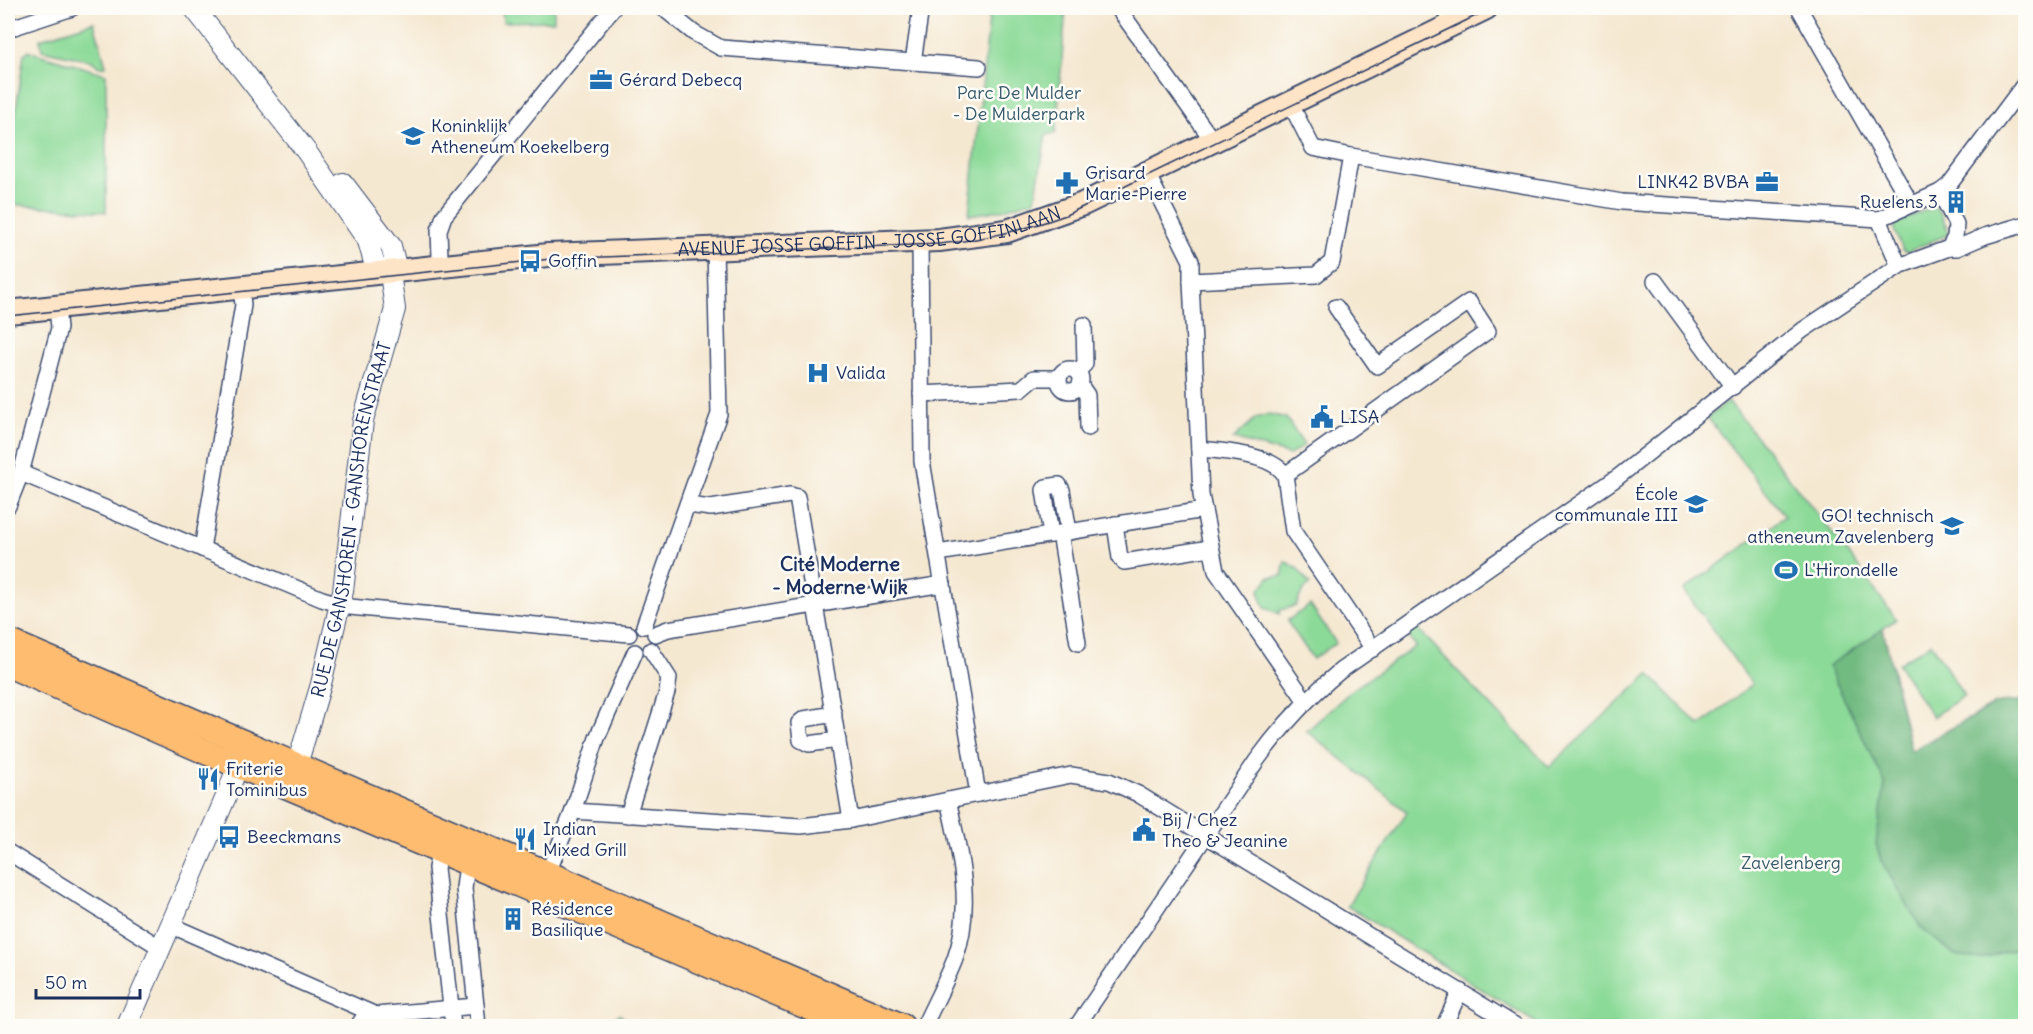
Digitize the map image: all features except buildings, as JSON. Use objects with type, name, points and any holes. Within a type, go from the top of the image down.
[{"type":"main road","name":"AVENUE JOSSE GOFFIN - JOSSE GOFFINLAAN","points":[[381,269],[600,252],[920,241],[983,236],[1024,226],[1064,212],[1290,103],[1449,16],[1486,8]]},
{"type":"main road","name":"AVENUE JOSSE GOFFIN - JOSSE GOFFINLAAN","points":[[381,269],[440,257],[573,245],[600,252]]},
{"type":"main road","points":[[8,312],[241,287],[381,269]]},
{"type":"main road","points":[[8,641],[297,765],[442,841]]},
{"type":"main road","points":[[8,665],[238,765],[442,841],[543,884],[902,1026]]},
{"type":"main road","points":[[543,884],[852,1026]]},
{"type":"street","points":[[8,29],[72,8]]},
{"type":"street","points":[[194,8],[306,151],[368,241],[381,269]]},
{"type":"street","points":[[211,8],[391,246],[381,269]]},
{"type":"street","points":[[440,257],[439,230],[444,216],[613,8]]},
{"type":"street","points":[[663,8],[705,41],[721,48],[979,67]]},
{"type":"street","points":[[913,62],[921,8]]},
{"type":"street","points":[[1118,8],[1213,141]]},
{"type":"street","points":[[1799,8],[1911,204]]},
{"type":"street","points":[[1290,103],[1313,148],[1351,156],[1622,202],[1879,219],[1940,192],[1949,185],[2025,82]]},
{"type":"street","points":[[1191,281],[1317,275],[1325,270],[1332,262],[1351,156]]},
{"type":"street","points":[[1147,173],[1191,261],[1199,449],[1204,510],[1215,571],[1305,699]]},
{"type":"street","points":[[1940,192],[1956,224],[1955,237],[1949,248]]},
{"type":"street","points":[[1879,219],[1899,266]]},
{"type":"street","points":[[1077,1026],[1283,724],[1305,699],[1454,594],[1460,586],[1518,545],[1541,533],[1803,330],[1899,266],[2025,224]]},
{"type":"street","points":[[920,241],[922,461],[978,794]]},
{"type":"street","points":[[635,652],[645,653],[655,644],[649,630],[719,414],[715,248]]},
{"type":"street","name":"RUE DE GANSHOREN - GANSHORENSTRAAT","points":[[297,765],[340,604],[363,421],[395,309],[381,269]]},
{"type":"street","points":[[1655,281],[1732,387]]},
{"type":"street","points":[[202,549],[243,305],[241,287]]},
{"type":"street","points":[[1285,475],[1488,331],[1469,302],[1377,366],[1336,307]]},
{"type":"street","points":[[8,506],[21,473],[59,328],[57,307]]},
{"type":"street","points":[[921,394],[1021,388],[1034,378],[1059,378],[1059,383],[1066,390],[1072,391],[1085,364],[1084,325]]},
{"type":"street","points":[[1079,378],[1087,395],[1088,428]]},
{"type":"street","points":[[1199,449],[1229,452],[1272,463],[1281,468],[1285,475],[1293,531],[1373,649]]},
{"type":"street","points":[[21,473],[322,599],[340,604],[629,634]]},
{"type":"street","points":[[688,505],[711,508],[790,495],[797,497],[851,820]]},
{"type":"street","points":[[938,553],[1204,510]]},
{"type":"street","points":[[1115,524],[1120,558],[1124,562],[1210,548]]},
{"type":"street","points":[[1060,533],[1077,643]]},
{"type":"street","points":[[635,652],[628,641],[633,628],[668,629],[943,584]]},
{"type":"street","points":[[628,815],[667,692],[669,678],[651,650]]},
{"type":"street","points":[[543,884],[573,810],[597,738],[635,652]]},
{"type":"street","points":[[834,714],[804,719],[799,723],[801,740],[809,744],[838,740]]},
{"type":"street","points":[[127,1026],[238,765],[235,737]]},
{"type":"street","points":[[238,765],[297,765]]},
{"type":"street","points":[[573,810],[801,826],[851,820],[1063,776],[1081,776],[1109,781],[1138,794],[1516,1026]]},
{"type":"street","points":[[924,1026],[954,961],[964,922],[963,871],[948,800]]},
{"type":"street","points":[[442,841],[436,867],[453,1026]]},
{"type":"street","points":[[470,853],[464,888],[478,1026]]},
{"type":"street","points":[[10,859],[160,948]]},
{"type":"street","points":[[170,925],[376,1015],[476,1006]]},
{"type":"street","points":[[1444,1026],[1460,991]]},
{"type":"street","points":[[358,1026],[368,1012]]},
{"type":"green space","points":[[502,8],[554,8],[554,21],[503,22]]},
{"type":"green space","name":"Parc De Mulder - De Mulderpark","points":[[990,8],[1066,8],[1056,133],[1046,135],[1035,200],[1001,210],[969,215]]},
{"type":"green space","points":[[94,22],[106,66],[99,67],[92,61],[42,50],[40,39]]},
{"type":"green space","points":[[28,51],[106,74],[106,212],[8,204],[8,166],[24,54]]},
{"type":"green space","points":[[1933,207],[1939,210],[1948,230],[1947,235],[1907,252],[1903,250],[1894,230],[1895,224]]},
{"type":"green space","name":"Zavelenberg","points":[[1729,402],[1846,550],[1896,619],[1883,629],[1911,751],[1995,704],[2025,700],[2025,1026],[1541,1026],[1347,906],[1407,812],[1307,731],[1352,690],[1416,646],[1407,635],[1417,628],[1549,767],[1649,674],[1700,726],[1752,684],[1684,590],[1785,516],[1707,417]]},
{"type":"green space","points":[[1269,414],[1286,418],[1304,445],[1290,455],[1233,439],[1256,418]]},
{"type":"green space","points":[[1285,561],[1297,568],[1310,584],[1302,592],[1296,606],[1280,610],[1280,614],[1265,608],[1259,591],[1269,577],[1282,576]]},
{"type":"green space","points":[[1310,605],[1336,643],[1313,659],[1287,621]]},
{"type":"green space","points":[[1883,629],[1911,751],[1995,704],[2025,700],[2025,946],[1980,959],[1955,955],[1921,928],[1881,861],[1876,844],[1885,783],[1828,666]]},
{"type":"green space","points":[[1931,643],[1964,696],[1932,717],[1898,664]]},
{"type":"green space","points":[[619,1014],[633,1026],[608,1026]]},
{"type":"tram line","points":[[8,316],[551,259],[939,244],[987,237],[1019,230],[1066,215],[1492,8]]},
{"type":"place","name":"Gérard Debecq","points":[[601,80]]},
{"type":"place","name":"Koninklijk Atheneum Koekelberg","points":[[413,136]]},
{"type":"place","name":"LINK42 BVBA","points":[[1767,182]]},
{"type":"place","name":"Grisard Marie-Pierre","points":[[1067,183]]},
{"type":"place","name":"Ruelens 3","points":[[1956,202]]},
{"type":"place","name":"Goffin","points":[[530,261]]},
{"type":"place","name":"Valida","points":[[818,373]]},
{"type":"place","name":"LISA","points":[[1322,417]]},
{"type":"place","name":"École communale III","points":[[1696,504]]},
{"type":"place","name":"GO! technisch atheneum Zavelenberg","points":[[1952,526]]},
{"type":"place","name":"L'Hirondelle","points":[[1786,570]]},
{"type":"place","name":"Friterie Tominibus","points":[[208,779]]},
{"type":"place","name":"Bij / Chez Theo & Jeanine","points":[[1144,830]]},
{"type":"place","name":"Beeckmans","points":[[229,837]]},
{"type":"place","name":"Indian Mixed Grill","points":[[525,839]]},
{"type":"place","name":"Résidence Basilique","points":[[513,919]]},
{"type":"district","name":"Cité Moderne - Moderne Wijk","points":[[840,576]]}]
